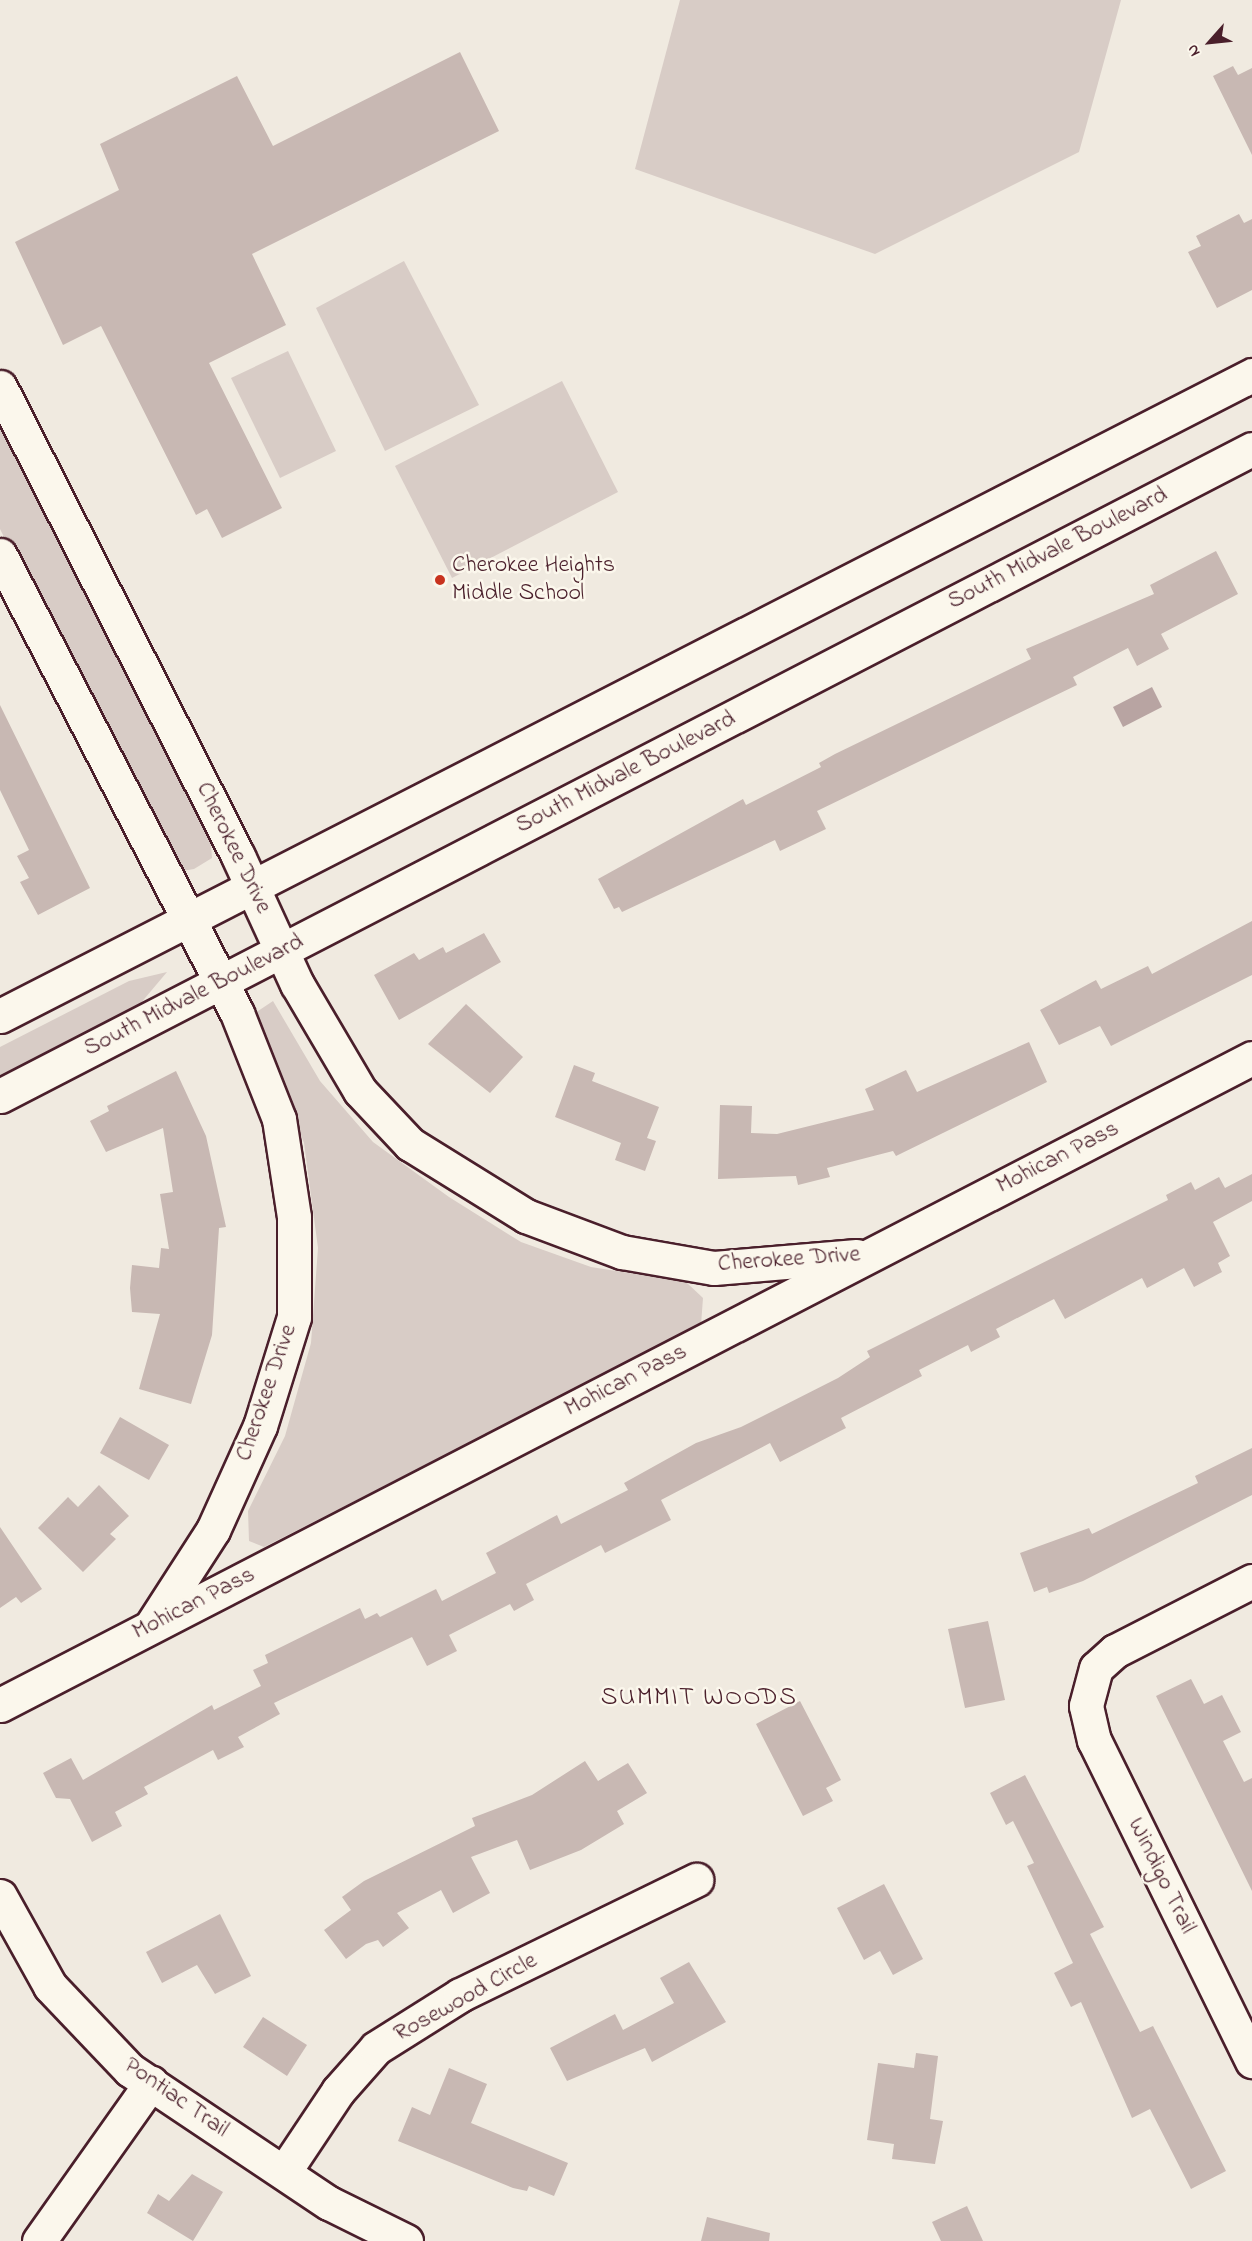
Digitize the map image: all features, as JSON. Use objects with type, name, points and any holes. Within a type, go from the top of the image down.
[{"type":"street","points":[[0,1016],[1252,375]]},
{"type":"street","name":"Cherokee Drive","points":[[0,387],[252,885],[282,950],[360,1090],[410,1144],[526,1216],[622,1252],[714,1268],[873,1254]]},
{"type":"street","name":"South Midvale Boulevard","points":[[0,1096],[1252,449]]},
{"type":"street","name":"Cherokee Drive","points":[[0,555],[186,919],[221,982],[279,1119],[294,1217],[294,1317],[260,1426],[213,1530],[151,1626]]},
{"type":"street","name":"Mohican Pass","points":[[0,1705],[1252,1058]]},
{"type":"street","name":"Windigo Trail","points":[[1252,1581],[1115,1651],[1096,1668],[1087,1686],[1094,1740],[1252,2061]]},
{"type":"street","name":"Rosewood Circle","points":[[284,2172],[338,2091],[376,2048],[460,1995],[696,1880]]},
{"type":"street","name":"Pontiac Trail","points":[[0,1896],[50,1986],[130,2070],[329,2203],[406,2241]]},
{"type":"street","points":[[39,2241],[151,2083]]},
{"type":"shaded area","points":[[680,0],[1121,0],[1079,152],[875,254],[635,169]]},
{"type":"shaded area","points":[[404,261],[479,405],[385,451],[316,308]]},
{"type":"shaded area","points":[[288,351],[336,451],[280,478],[231,378]]},
{"type":"shaded area","points":[[562,381],[618,492],[452,578],[395,466]]},
{"type":"shaded area","points":[[0,419],[211,844],[212,858],[194,869],[176,872],[167,866],[0,529]]},
{"type":"shaded area","points":[[1152,687],[1162,707],[1123,727],[1113,707]]},
{"type":"shaded area","points":[[167,972],[140,1004],[0,1077],[0,1047],[129,981]]},
{"type":"shaded area","points":[[273,1001],[320,1081],[373,1142],[449,1197],[521,1242],[591,1267],[686,1282],[703,1298],[701,1325],[264,1547],[249,1541],[248,1511],[285,1436],[311,1343],[318,1248],[304,1143],[255,1013]]},
{"type":"building","points":[[460,52],[499,131],[252,254],[286,325],[209,363],[282,508],[222,538],[207,509],[196,515],[101,326],[63,345],[15,242],[119,190],[100,144],[237,76],[273,146]]},
{"type":"building","points":[[1233,66],[1238,75],[1252,68],[1252,155],[1213,76]]},
{"type":"building","points":[[1239,214],[1244,223],[1252,219],[1252,290],[1217,308],[1188,252],[1201,246],[1196,236]]},
{"type":"building","points":[[1216,551],[1238,594],[1161,634],[1169,649],[1137,666],[1128,648],[1073,677],[1077,685],[817,811],[826,829],[780,851],[775,840],[622,912],[619,907],[614,909],[598,879],[743,799],[746,805],[821,767],[819,763],[835,754],[1031,659],[1026,649],[1154,594],[1150,585]]},
{"type":"building","points":[[0,705],[90,888],[38,915],[20,882],[29,878],[17,856],[29,850],[0,790]]},
{"type":"building","points":[[1252,921],[1252,975],[1111,1046],[1100,1026],[1059,1045],[1040,1010],[1096,980],[1101,989],[1148,966],[1152,974]]},
{"type":"building","points":[[484,933],[501,962],[399,1020],[374,975],[414,953],[419,960],[443,947],[446,953]]},
{"type":"building","points":[[466,1004],[523,1057],[490,1093],[428,1044]]},
{"type":"building","points":[[1029,1042],[1047,1082],[896,1156],[893,1151],[827,1168],[830,1177],[798,1185],[796,1176],[718,1179],[720,1105],[752,1106],[751,1133],[777,1134],[874,1110],[865,1089],[906,1070],[917,1092]]},
{"type":"building","points":[[574,1065],[595,1073],[592,1081],[659,1107],[647,1138],[656,1141],[645,1171],[615,1160],[621,1143],[555,1117]]},
{"type":"building","points":[[176,1071],[206,1136],[226,1227],[219,1228],[212,1335],[191,1404],[139,1389],[160,1314],[132,1312],[130,1288],[132,1265],[159,1268],[161,1248],[169,1249],[160,1194],[173,1192],[163,1128],[106,1152],[90,1121],[109,1111],[107,1106]]},
{"type":"building","points":[[1252,1174],[1252,1201],[1213,1222],[1230,1256],[1218,1263],[1222,1272],[1194,1287],[1184,1268],[1147,1288],[1142,1278],[1065,1319],[1054,1299],[996,1329],[1000,1337],[971,1352],[968,1345],[919,1370],[922,1376],[841,1418],[846,1428],[780,1462],[770,1443],[661,1500],[671,1520],[605,1553],[601,1545],[526,1584],[534,1600],[514,1611],[510,1604],[449,1635],[457,1651],[427,1666],[412,1637],[274,1703],[280,1714],[238,1737],[244,1747],[218,1760],[213,1750],[144,1787],[148,1794],[115,1812],[122,1826],[92,1842],[70,1799],[56,1798],[43,1773],[71,1758],[83,1780],[212,1705],[214,1710],[261,1686],[253,1670],[268,1663],[265,1655],[360,1608],[365,1619],[377,1613],[380,1617],[436,1589],[442,1601],[496,1573],[486,1553],[557,1515],[561,1524],[628,1490],[624,1483],[696,1443],[741,1427],[838,1378],[870,1357],[867,1351],[1168,1200],[1166,1195],[1191,1182],[1195,1190],[1219,1177],[1225,1188]]},
{"type":"building","points":[[120,1417],[169,1445],[149,1480],[100,1453]]},
{"type":"building","points":[[1252,1448],[1252,1495],[1083,1581],[1049,1593],[1047,1587],[1034,1592],[1020,1553],[1089,1528],[1092,1534],[1198,1483],[1195,1476]]},
{"type":"building","points":[[99,1485],[129,1516],[110,1534],[116,1539],[83,1572],[38,1528],[68,1497],[78,1507]]},
{"type":"building","points":[[0,1527],[42,1589],[21,1603],[16,1597],[0,1608]]},
{"type":"building","points":[[988,1621],[1005,1700],[965,1708],[948,1629]]},
{"type":"building","points":[[1191,1679],[1204,1704],[1222,1695],[1241,1732],[1223,1741],[1244,1782],[1252,1778],[1252,1891],[1156,1696]]},
{"type":"building","points":[[800,1701],[841,1780],[826,1788],[833,1801],[803,1816],[756,1724]]},
{"type":"building","points":[[585,1761],[598,1781],[628,1763],[647,1793],[617,1811],[624,1824],[581,1850],[530,1870],[517,1840],[471,1857],[490,1893],[453,1913],[441,1890],[397,1913],[409,1928],[383,1947],[378,1940],[366,1944],[346,1959],[324,1930],[351,1910],[342,1897],[364,1881],[475,1826],[472,1818],[532,1795]]},
{"type":"building","points":[[1025,1775],[1104,1927],[1090,1934],[1140,2032],[1153,2026],[1226,2171],[1191,2189],[1150,2109],[1132,2118],[1081,2002],[1071,2007],[1054,1973],[1073,1963],[1027,1866],[1034,1863],[1013,1821],[1006,1825],[990,1793]]},
{"type":"building","points":[[884,1884],[923,1959],[893,1975],[880,1951],[864,1960],[837,1908]]},
{"type":"building","points":[[220,1914],[251,1976],[215,1994],[197,1965],[162,1983],[146,1952]]},
{"type":"building","points":[[689,1962],[726,2022],[652,2062],[645,2048],[567,2081],[550,2048],[615,2014],[623,2030],[674,2003],[660,1978]]},
{"type":"building","points":[[263,2017],[307,2045],[287,2076],[243,2047]]},
{"type":"building","points":[[916,2053],[938,2056],[930,2119],[943,2121],[935,2164],[892,2159],[894,2144],[867,2140],[878,2063],[914,2068]]},
{"type":"building","points":[[449,2068],[487,2084],[471,2123],[568,2163],[554,2196],[529,2186],[527,2191],[513,2188],[398,2141],[412,2107],[430,2115]]},
{"type":"building","points":[[192,2174],[223,2192],[193,2241],[147,2213],[158,2194],[169,2201]]},
{"type":"building","points":[[967,2206],[983,2241],[941,2241],[932,2222]]},
{"type":"building","points":[[707,2217],[770,2233],[769,2241],[701,2241]]},
{"type":"place","name":"Cherokee Heights Middle School","points":[[440,580]]},
{"type":"district","name":"SUMMIT WOODS","points":[[699,1699]]}]
